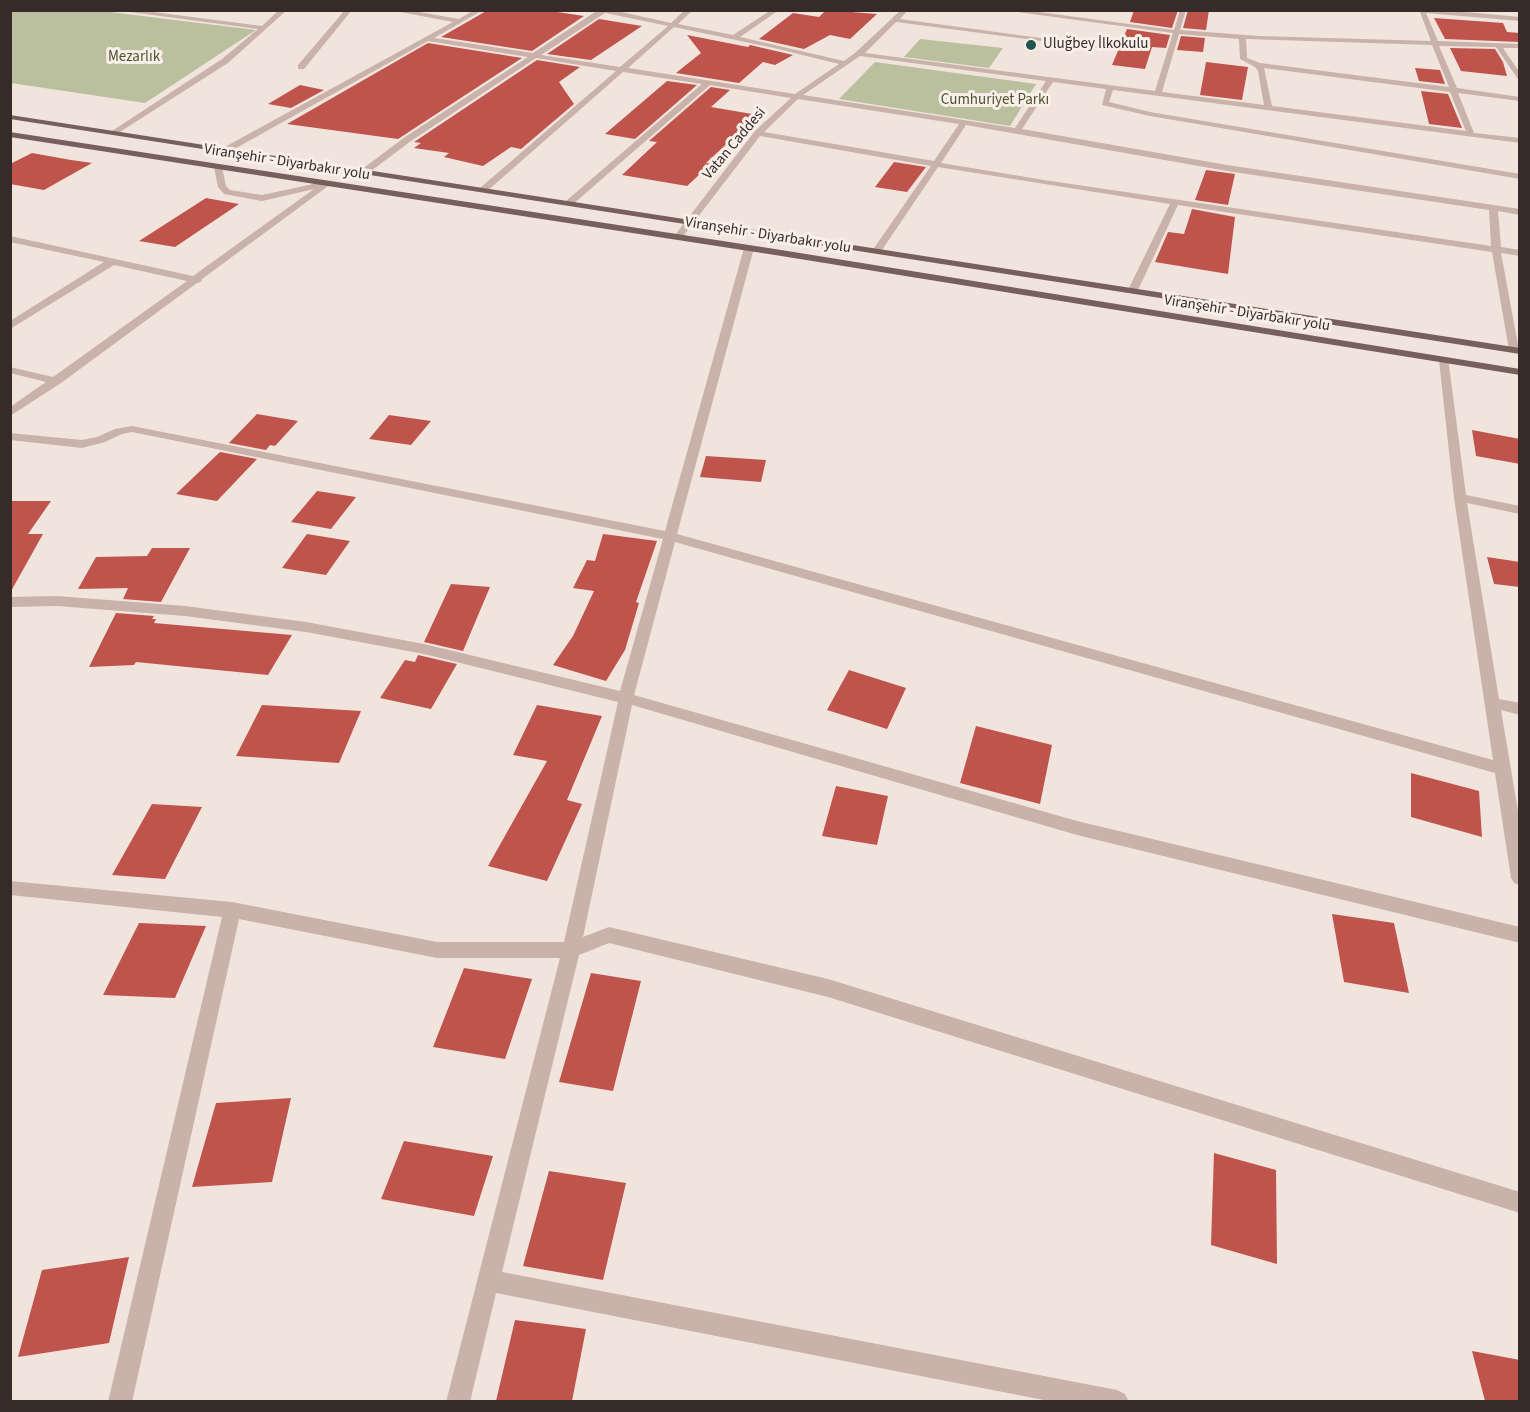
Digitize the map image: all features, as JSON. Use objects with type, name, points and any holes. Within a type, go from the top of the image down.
[{"type":"main road","name":"Viranşehir - Diyarbakır yolu","points":[[10,117],[1517,350]]},
{"type":"main road","name":"Viranşehir - Diyarbakır yolu","points":[[10,134],[749,248],[1520,372]]},
{"type":"street","points":[[118,10],[265,28]]},
{"type":"street","points":[[115,133],[225,61],[284,10]]},
{"type":"street","points":[[301,68],[349,10]]},
{"type":"street","points":[[393,10],[460,21]]},
{"type":"street","points":[[226,150],[480,10]]},
{"type":"street","points":[[483,190],[690,10]]},
{"type":"street","points":[[734,38],[776,10]]},
{"type":"street","points":[[889,10],[904,11]]},
{"type":"street","points":[[1005,10],[1177,32],[1242,37],[1520,46]]},
{"type":"street","points":[[1158,94],[1183,10]]},
{"type":"street","points":[[1415,10],[1520,19]]},
{"type":"street","points":[[364,172],[408,139],[602,11],[844,63]]},
{"type":"street","name":"Vatan Caddesi","points":[[678,237],[758,133],[796,97],[859,54],[904,11]]},
{"type":"street","points":[[1422,11],[1437,43],[1471,135]]},
{"type":"street","points":[[896,20],[1103,47]]},
{"type":"street","points":[[1242,37],[1244,59],[1258,65],[1520,99]]},
{"type":"street","points":[[426,39],[1017,131],[1227,168],[1520,212]]},
{"type":"street","points":[[1498,45],[1520,80]]},
{"type":"street","points":[[859,54],[1050,81],[1520,141]]},
{"type":"street","points":[[1258,65],[1262,71],[1269,109]]},
{"type":"street","points":[[1017,131],[1050,81]]},
{"type":"street","points":[[569,203],[709,82]]},
{"type":"street","points":[[1110,88],[1105,103],[1150,114],[1520,177]]},
{"type":"street","points":[[877,251],[964,123]]},
{"type":"street","points":[[758,133],[1175,203],[1520,253]]},
{"type":"street","points":[[218,167],[222,187],[227,192],[262,198],[327,184]]},
{"type":"street","points":[[10,413],[198,280],[327,184]]},
{"type":"street","points":[[1133,290],[1175,203]]},
{"type":"street","points":[[1493,207],[1496,249],[1517,350]]},
{"type":"street","points":[[10,239],[198,280]]},
{"type":"street","points":[[458,1401],[571,950],[626,698],[672,537],[749,248]]},
{"type":"street","points":[[10,326],[113,261]]},
{"type":"street","points":[[1444,360],[1460,498],[1520,879]]},
{"type":"street","points":[[10,370],[57,381]]},
{"type":"street","points":[[10,436],[82,444],[101,440],[119,431],[132,429],[672,537],[1501,768]]},
{"type":"street","points":[[1460,498],[1520,510]]},
{"type":"street","points":[[10,602],[57,601],[185,611],[306,627],[424,649],[626,698],[1077,828],[1520,935]]},
{"type":"street","points":[[1494,704],[1520,710]]},
{"type":"street","points":[[10,888],[232,910],[437,950],[571,950],[609,935],[828,988],[1520,1203]]},
{"type":"street","points":[[120,1401],[232,910]]},
{"type":"street","points":[[488,1280],[1117,1401]]},
{"type":"green space","name":"Mezarlık","points":[[10,11],[102,11],[256,30],[145,103],[11,83]]},
{"type":"green space","points":[[920,39],[1003,48],[989,68],[904,57]]},
{"type":"green space","name":"Cumhuriyet Parkı","points":[[875,62],[1036,84],[1010,126],[839,99]]},
{"type":"building","points":[[488,10],[544,10],[584,16],[532,51],[441,37]]},
{"type":"building","points":[[826,10],[877,14],[850,39],[830,35],[804,49],[759,39],[793,13],[819,17]]},
{"type":"building","points":[[1134,10],[1178,10],[1172,28],[1130,22]]},
{"type":"building","points":[[1188,10],[1209,10],[1206,30],[1183,28]]},
{"type":"building","points":[[1434,18],[1503,23],[1507,32],[1520,33],[1520,42],[1445,39]]},
{"type":"building","points":[[599,19],[642,26],[591,60],[547,54]]},
{"type":"building","points":[[1127,29],[1170,35],[1166,48],[1152,47],[1145,69],[1112,65]]},
{"type":"building","points":[[687,35],[748,47],[750,45],[793,55],[775,65],[763,62],[739,83],[676,73],[701,53]]},
{"type":"building","points":[[1181,36],[1205,38],[1203,52],[1177,50]]},
{"type":"building","points":[[428,43],[522,58],[398,139],[287,124]]},
{"type":"building","points":[[1450,48],[1495,49],[1503,62],[1507,76],[1461,71]]},
{"type":"building","points":[[537,60],[580,67],[559,82],[574,104],[521,149],[511,147],[483,166],[444,157],[449,153],[414,148],[421,143],[414,142]]},
{"type":"building","points":[[1206,62],[1248,67],[1242,100],[1200,95]]},
{"type":"building","points":[[1415,68],[1440,70],[1445,84],[1419,81]]},
{"type":"building","points":[[667,81],[697,85],[635,139],[605,134]]},
{"type":"building","points":[[300,85],[324,90],[291,108],[268,104]]},
{"type":"building","points":[[711,87],[730,90],[711,107],[758,115],[706,163],[711,164],[687,186],[622,175],[657,142],[649,141]]},
{"type":"building","points":[[1421,91],[1448,94],[1462,128],[1429,124]]},
{"type":"building","points":[[32,153],[92,163],[44,190],[10,184],[10,164]]},
{"type":"building","points":[[894,162],[926,167],[907,192],[875,187]]},
{"type":"building","points":[[1206,170],[1235,174],[1228,205],[1195,200]]},
{"type":"building","points":[[206,198],[239,204],[175,247],[139,241]]},
{"type":"building","points":[[1192,209],[1235,217],[1228,274],[1155,262],[1168,232],[1184,234]]},
{"type":"building","points":[[257,414],[298,421],[275,446],[270,445],[266,450],[229,443]]},
{"type":"building","points":[[389,415],[431,421],[411,445],[369,439]]},
{"type":"building","points":[[1472,430],[1520,439],[1520,464],[1476,456]]},
{"type":"building","points":[[220,452],[257,459],[217,501],[176,494]]},
{"type":"building","points":[[706,456],[766,460],[761,482],[700,477]]},
{"type":"building","points":[[317,491],[356,497],[331,529],[291,522]]},
{"type":"building","points":[[10,501],[51,501],[28,534],[43,534],[10,593]]},
{"type":"building","points":[[307,534],[350,541],[326,575],[282,568]]},
{"type":"building","points":[[603,534],[657,541],[636,602],[639,603],[625,650],[606,681],[553,665],[573,636],[594,591],[573,588],[587,560],[595,561]]},
{"type":"building","points":[[152,548],[190,548],[161,602],[123,599],[128,588],[78,589],[96,557],[147,556]]},
{"type":"building","points":[[1487,557],[1520,562],[1520,587],[1494,584]]},
{"type":"building","points":[[451,584],[490,587],[463,651],[424,642]]},
{"type":"building","points":[[116,613],[154,616],[152,619],[156,619],[154,623],[292,635],[268,675],[136,662],[134,665],[89,667]]},
{"type":"building","points":[[418,655],[457,664],[431,709],[380,698],[405,660],[415,662]]},
{"type":"building","points":[[849,670],[906,688],[887,729],[827,710]]},
{"type":"building","points":[[262,705],[361,711],[339,763],[236,756]]},
{"type":"building","points":[[537,705],[602,716],[567,800],[582,804],[547,881],[488,866],[547,761],[513,755]]},
{"type":"building","points":[[976,726],[1052,745],[1040,804],[960,783]]},
{"type":"building","points":[[1411,773],[1479,791],[1482,837],[1411,817]]},
{"type":"building","points":[[836,786],[888,796],[877,845],[822,836]]},
{"type":"building","points":[[152,804],[202,807],[165,879],[112,875]]},
{"type":"building","points":[[1332,914],[1394,923],[1409,993],[1344,982]]},
{"type":"building","points":[[139,923],[206,926],[175,998],[103,995]]},
{"type":"building","points":[[464,968],[532,979],[505,1059],[433,1047]]},
{"type":"building","points":[[591,973],[641,981],[613,1091],[559,1082]]},
{"type":"building","points":[[291,1098],[272,1182],[192,1187],[216,1103]]},
{"type":"building","points":[[404,1141],[493,1156],[474,1216],[381,1199]]},
{"type":"building","points":[[1214,1153],[1276,1170],[1277,1264],[1211,1245]]},
{"type":"building","points":[[549,1171],[626,1183],[603,1280],[523,1266]]},
{"type":"building","points":[[129,1257],[109,1343],[18,1357],[42,1270]]},
{"type":"building","points":[[515,1320],[586,1329],[572,1401],[496,1401]]},
{"type":"building","points":[[1472,1351],[1520,1360],[1520,1401],[1485,1401]]},
{"type":"place","name":"Uluğbey İlkokulu","points":[[1031,45]]}]
